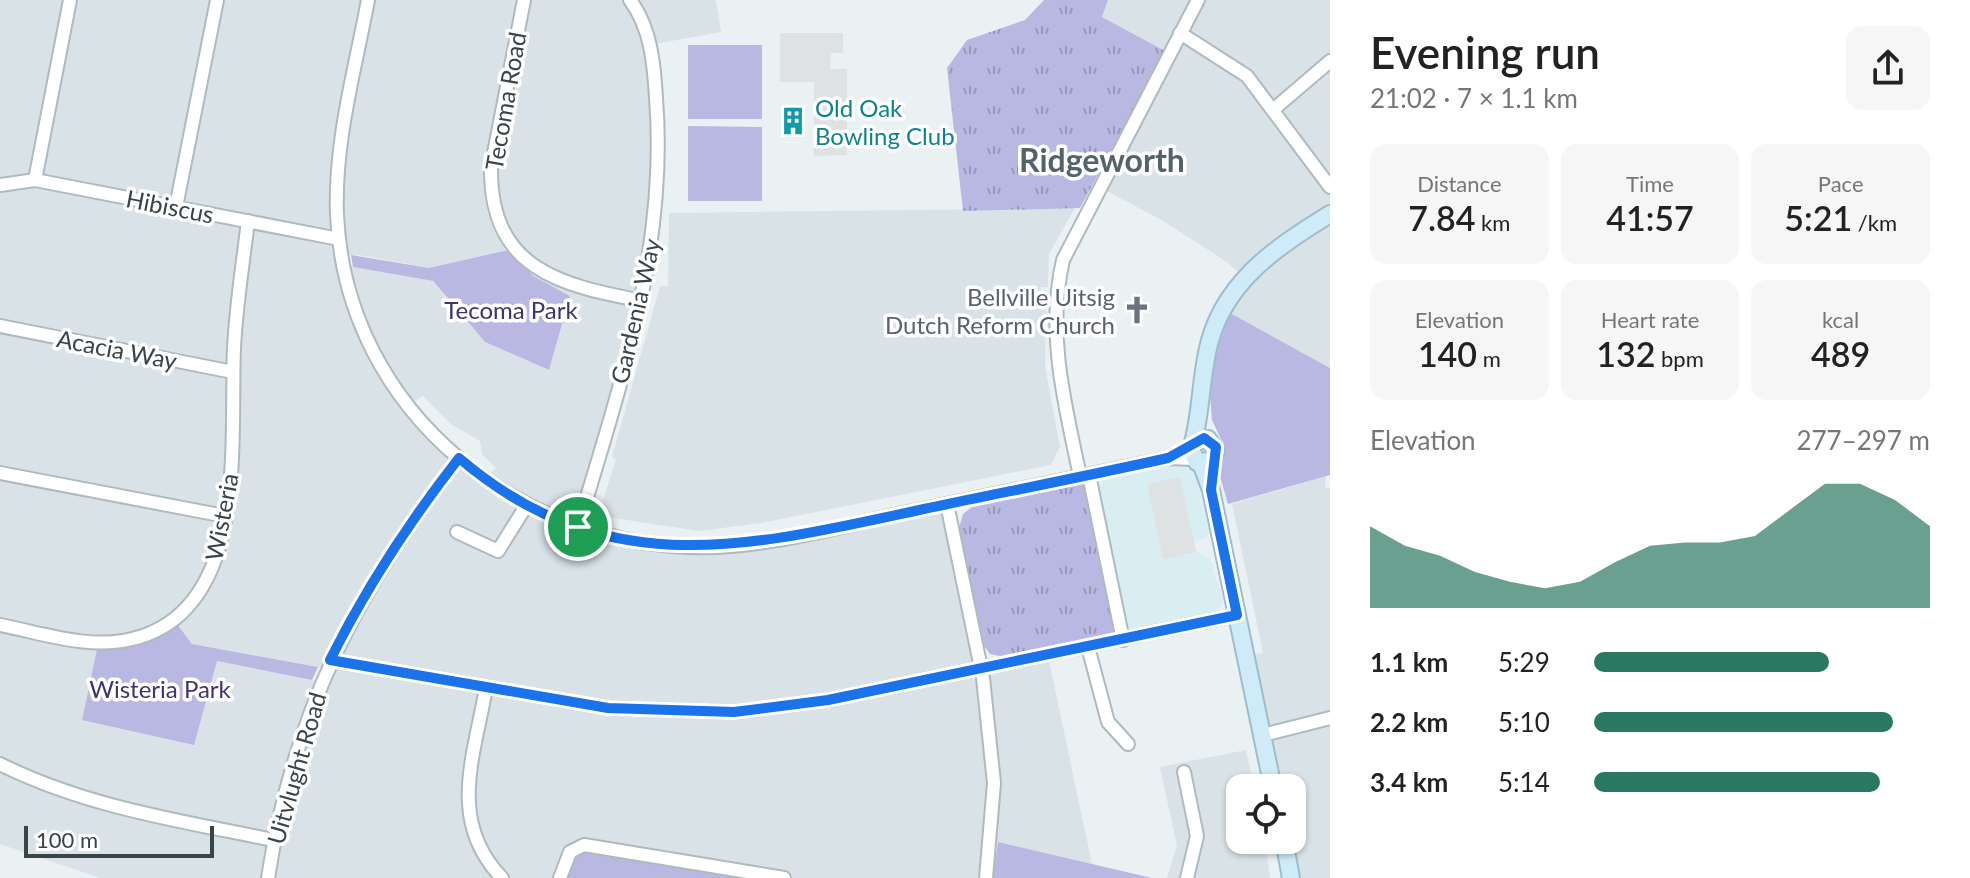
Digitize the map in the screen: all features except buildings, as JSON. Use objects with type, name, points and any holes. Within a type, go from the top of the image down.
[{"type":"street","points":[[35,180],[70,0]]},
{"type":"street","points":[[176,207],[217,0]]},
{"type":"street","points":[[368,0],[340,151],[339,239],[359,317],[385,372],[408,406],[488,483],[526,506],[578,527],[651,544],[727,546],[785,538],[1202,451]]},
{"type":"street","name":"Tecoma Road","points":[[524,0],[491,168],[492,196],[500,222],[523,256],[544,274],[569,286],[642,301]]},
{"type":"street","name":"Gardenia Way","points":[[578,527],[642,301],[657,205],[659,133],[651,51],[643,22],[630,0]]},
{"type":"street","points":[[1123,640],[1057,363],[1061,271],[1077,228],[1198,0]]},
{"type":"street","points":[[1180,33],[1237,68],[1274,109],[1330,187]]},
{"type":"street","points":[[1274,109],[1330,61]]},
{"type":"street","name":"Hibiscus","points":[[0,185],[35,180],[339,239]]},
{"type":"street","points":[[1270,774],[1202,451],[1201,413],[1207,353],[1227,301],[1268,255],[1330,214]]},
{"type":"street","name":"Wisteria","points":[[0,625],[105,643],[132,639],[158,630],[181,614],[201,591],[214,565],[225,516],[234,444],[233,372],[248,221]]},
{"type":"street","name":"Acacia Way","points":[[0,326],[233,372]]},
{"type":"street","name":"Uitvlught Road","points":[[268,878],[273,840],[297,753],[330,660],[353,614],[409,523],[459,458]]},
{"type":"street","points":[[0,473],[225,516]]},
{"type":"street","points":[[947,504],[980,669],[995,798],[986,878]]},
{"type":"street","points":[[457,532],[498,551],[526,506]]},
{"type":"street","points":[[330,660],[639,711],[734,712],[828,700],[1237,615]]},
{"type":"street","points":[[1088,647],[1108,722],[1128,744]]},
{"type":"street","points":[[486,688],[467,800],[471,830],[478,849],[502,878]]},
{"type":"street","points":[[1263,735],[1330,718]]},
{"type":"street","points":[[0,764],[47,785],[122,809],[273,840]]},
{"type":"street","points":[[1184,772],[1197,836],[1187,878]]},
{"type":"street","points":[[560,878],[570,852],[584,845],[784,878]]},
{"type":"street","points":[[1287,854],[1291,878]]},
{"type":"shaded area","points":[[0,0],[716,0],[721,32],[649,45],[652,67],[651,251],[577,527],[717,547],[946,505],[980,669],[1048,656],[1092,864],[991,841],[985,878],[783,878],[579,847],[561,878],[100,878],[0,844]],"holes":[[[508,250],[533,276],[570,296],[549,370],[485,342],[432,281],[353,267],[344,269],[341,255],[359,255],[429,268]],[[423,396],[451,424],[480,441],[482,454],[496,468],[484,480],[407,405]],[[175,619],[192,644],[325,668],[320,682],[217,661],[82,720],[98,644]]]},
{"type":"shaded area","points":[[1108,0],[1330,0],[1330,368],[1230,313],[1245,278],[1227,262],[1160,219],[1099,187],[1170,54],[1101,17]]},
{"type":"shaded area","points":[[780,33],[843,33],[843,53],[831,53],[830,69],[847,69],[847,155],[814,156],[814,82],[780,82]]},
{"type":"shaded area","points":[[1075,208],[1049,254],[1048,287],[1041,287],[1041,307],[1046,311],[1045,367],[1060,447],[1051,465],[761,523],[699,531],[607,517],[603,500],[616,459],[612,457],[660,286],[668,286],[669,213]]},
{"type":"shaded area","points":[[1176,465],[1188,466],[1199,476],[1211,530],[1206,538],[1194,542],[1196,551],[1210,558],[1223,601],[1219,609],[1211,613],[1130,630],[1125,626],[1097,490],[1104,480]]},
{"type":"shaded area","points":[[1326,476],[1325,488],[1330,488],[1330,878],[1292,878],[1292,854],[1306,854],[1306,774],[1272,774],[1248,656],[1263,653],[1232,504]]},
{"type":"shaded area","points":[[1180,477],[1196,552],[1163,559],[1147,484]]},
{"type":"shaded area","points":[[1246,750],[1251,774],[1226,774],[1226,854],[1267,854],[1270,878],[1167,878],[1177,846],[1160,767]]},
{"type":"green space","points":[[1044,0],[1108,0],[1102,17],[1165,51],[1080,208],[963,211],[947,68],[967,40],[1025,20]]},
{"type":"green space","points":[[688,45],[762,45],[762,119],[688,119]]},
{"type":"green space","points":[[688,126],[762,127],[762,201],[688,201]]},
{"type":"green space","name":"Tecoma Park","points":[[508,250],[533,276],[570,296],[549,370],[485,342],[433,281],[353,267],[351,255],[429,268]]},
{"type":"green space","points":[[1230,313],[1330,368],[1330,475],[1228,504],[1219,473],[1225,448],[1212,420],[1210,395],[1213,361]]},
{"type":"green space","points":[[1083,483],[1114,632],[1004,657],[990,654],[982,643],[959,528],[963,514],[972,507]]},
{"type":"green space","name":"Wisteria Park","points":[[178,625],[192,644],[318,667],[312,680],[217,661],[194,745],[82,720],[97,649],[139,644]]},
{"type":"green space","points":[[998,842],[1152,878],[993,878]]},
{"type":"green space","points":[[586,850],[765,878],[565,878],[573,859]]},
{"type":"place","name":"Old Oak Bowling Club","points":[[793,121]]},
{"type":"place","name":"Bellville Uitsig Dutch Reform Church","points":[[1137,310]]},
{"type":"district","name":"Ridgeworth","points":[[1102,159]]},
{"type":"route","points":[[1204,438],[1216,447],[1211,490],[1237,615],[828,700],[734,712],[671,713],[608,708],[330,660],[353,614],[409,523],[459,458],[488,483],[515,500],[578,527],[629,541],[673,546],[716,547],[760,543],[1168,458],[1204,438]]}]
